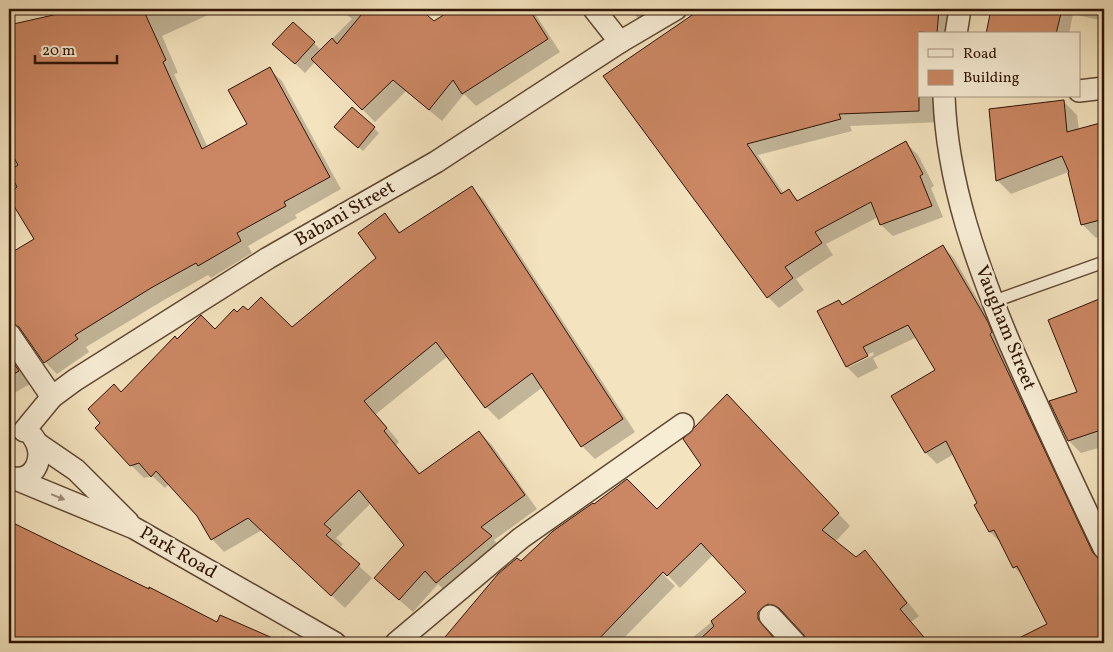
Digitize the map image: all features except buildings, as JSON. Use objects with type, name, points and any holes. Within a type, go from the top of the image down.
[{"type":"street","points":[[594,9],[620,42]]},
{"type":"street","name":"Babani Street","points":[[19,433],[52,398],[268,258],[436,162],[620,42],[676,9]]},
{"type":"street","points":[[956,32],[960,9]]},
{"type":"street","points":[[1080,91],[1104,88]]},
{"type":"street","name":"Vaugham Street","points":[[944,98],[945,135],[969,238],[992,302],[1036,406],[1104,548]]},
{"type":"street","points":[[9,334],[52,398]]},
{"type":"street","points":[[396,643],[521,538],[684,424]]},
{"type":"street","points":[[11,478],[23,477],[32,472],[38,464],[40,454],[19,433]]},
{"type":"street","points":[[19,433],[76,470],[134,528]]},
{"type":"street","name":"Park Road","points":[[11,478],[134,528],[335,643]]},
{"type":"street","points":[[770,616],[795,643]]},
{"type":"lane","points":[[992,302],[1104,262]]}]
